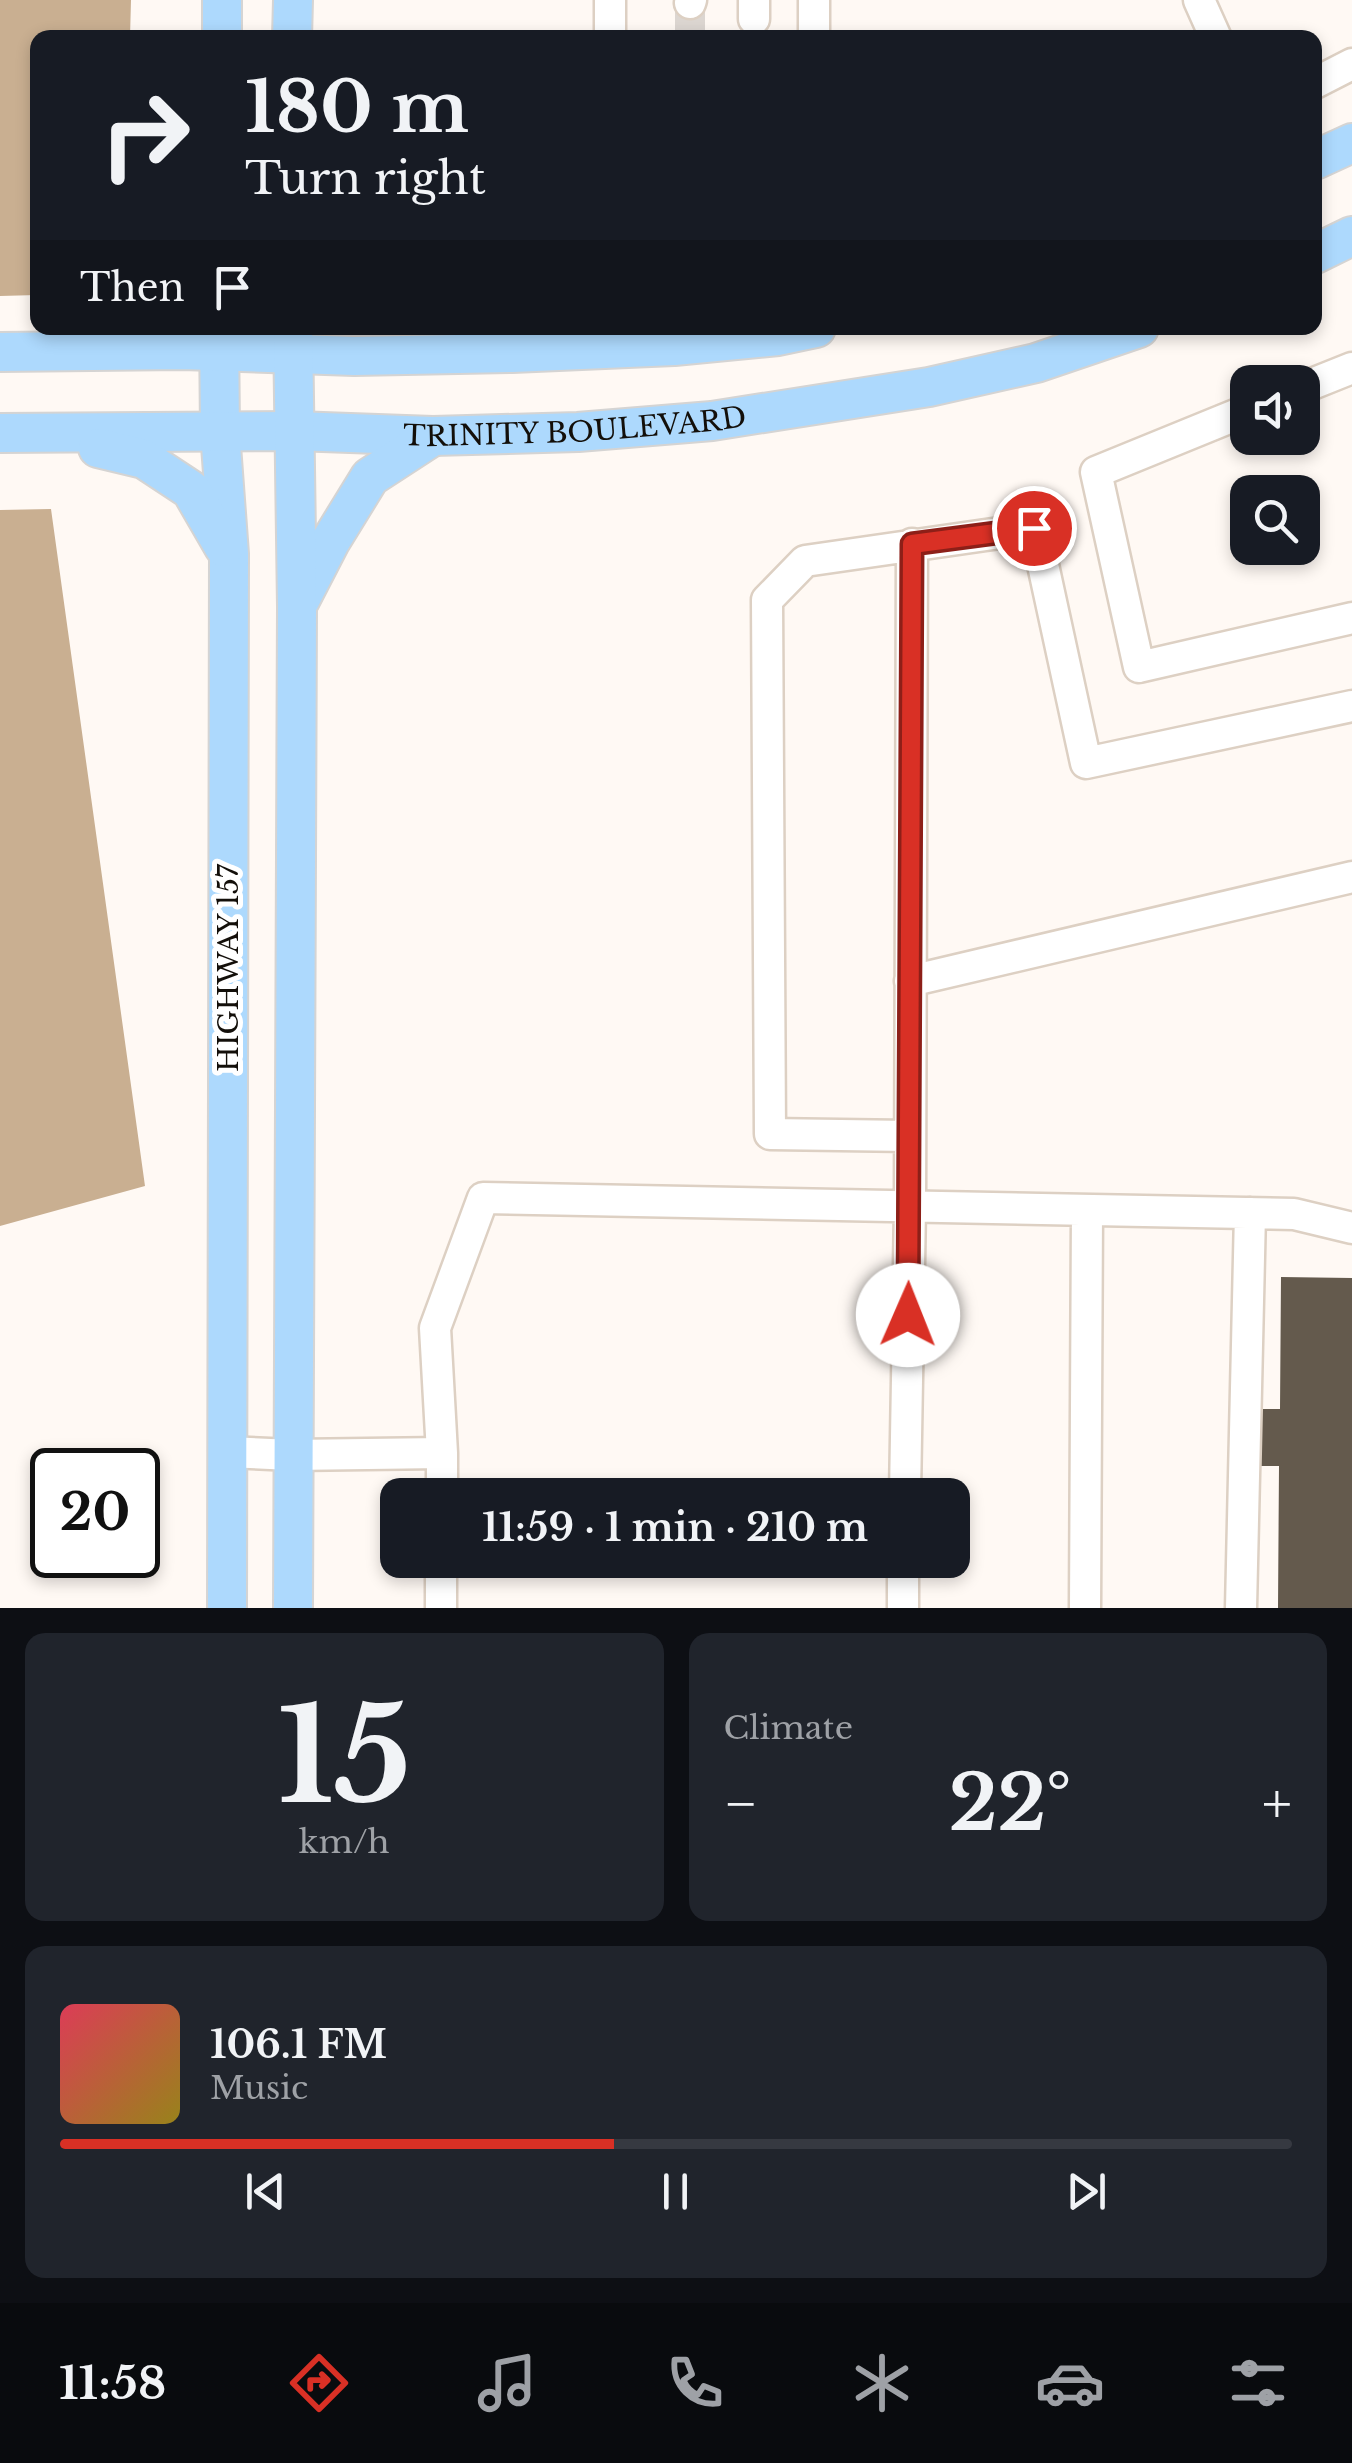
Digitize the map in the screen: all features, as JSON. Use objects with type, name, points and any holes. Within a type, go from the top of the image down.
[{"type":"main road","points":[[222,0],[222,30]]},
{"type":"main road","points":[[292,0],[292,30]]},
{"type":"main road","points":[[1322,157],[1352,143]]},
{"type":"main road","points":[[1322,251],[1352,236]]},
{"type":"main road","points":[[68,351],[113,335]]},
{"type":"main road","points":[[424,335],[512,353]]},
{"type":"main road","points":[[0,352],[68,351],[219,339],[293,341],[354,356],[512,353],[674,346],[783,335]]},
{"type":"main road","name":"TRINITY BOULEVARD","points":[[0,433],[294,431],[433,436],[578,432],[712,421],[929,387],[1036,363],[1118,335]]},
{"type":"main road","name":"HIGHWAY 157","points":[[219,339],[220,432],[229,554],[227,1608]]},
{"type":"main road","points":[[293,341],[297,607],[293,1608]]},
{"type":"main road","points":[[52,433],[144,459],[191,490],[229,554]]},
{"type":"main road","points":[[297,607],[330,542],[370,477],[433,436]]},
{"type":"lane","points":[[610,0],[610,30]]},
{"type":"lane","points":[[1199,0],[1212,30]]},
{"type":"lane","points":[[815,30],[819,2]]},
{"type":"lane","points":[[1322,80],[1352,64]]},
{"type":"lane","points":[[1320,381],[1352,368]]},
{"type":"lane","points":[[1230,417],[1096,472],[1138,666],[1352,618]]},
{"type":"lane","points":[[910,1136],[770,1134],[767,600],[805,561],[1034,528],[1086,763],[1352,706]]},
{"type":"lane","points":[[904,1478],[910,1207],[912,544]]},
{"type":"lane","points":[[910,981],[1352,878]]},
{"type":"lane","points":[[442,1478],[435,1328],[482,1198],[1294,1214],[1352,1228]]},
{"type":"lane","points":[[1086,1608],[1087,1210]]},
{"type":"lane","points":[[1241,1608],[1250,1214]]},
{"type":"lane","points":[[227,1452],[442,1453]]},
{"type":"lane","points":[[441,1578],[441,1608]]},
{"type":"lane","points":[[902,1608],[903,1578]]},
{"type":"shaded area","points":[[0,0],[131,0],[130,30],[30,30],[30,295],[0,296]]},
{"type":"shaded area","points":[[51,509],[145,1186],[0,1226],[0,510]]},
{"type":"building","points":[[1281,1277],[1352,1278],[1352,1608],[1278,1608],[1279,1466],[1251,1466],[1252,1409],[1280,1409]]},
{"type":"tunnel","points":[[690,3],[690,30]]},
{"type":"route","points":[[908,1315],[912,544],[1034,528]]}]
